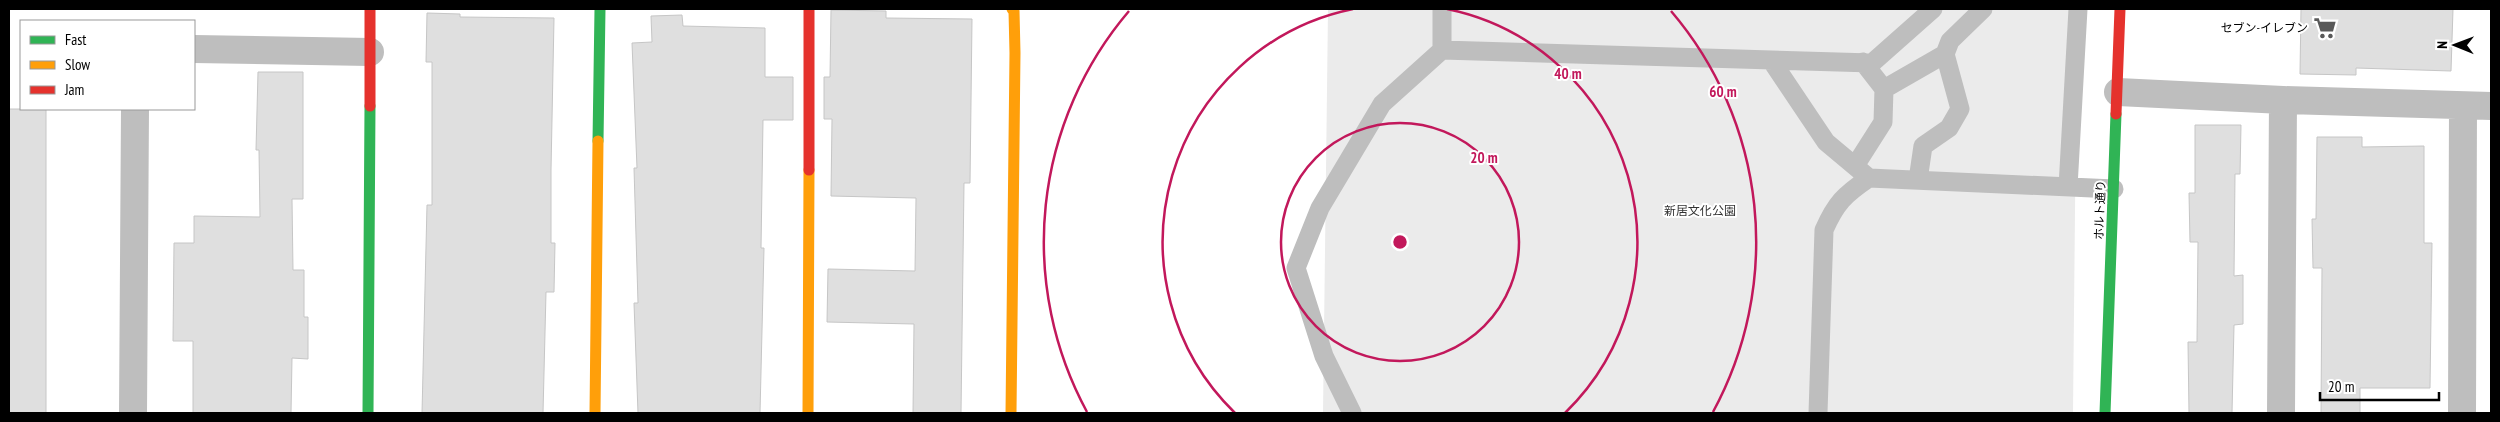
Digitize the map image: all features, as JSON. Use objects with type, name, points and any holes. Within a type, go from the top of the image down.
[{"type":"street","points":[[368,413],[370,9]]},
{"type":"street","points":[[595,413],[600,9]]},
{"type":"street","points":[[808,413],[809,9]]},
{"type":"street","points":[[1011,413],[1015,53],[1014,11],[1012,9]]},
{"type":"street","name":"ホルト通り","points":[[2105,413],[2120,9]]},
{"type":"street","points":[[195,49],[370,52]]},
{"type":"street","points":[[2118,92],[2283,100],[2491,106]]},
{"type":"street","points":[[2281,413],[2283,100]]},
{"type":"street","points":[[2462,413],[2463,106]]},
{"type":"street","points":[[133,413],[135,110]]},
{"type":"lane","points":[[1442,9],[1442,50]]},
{"type":"lane","points":[[1352,413],[1324,356],[1296,268],[1320,208],[1382,104],[1442,50],[1872,63],[1933,9]]},
{"type":"lane","points":[[1918,180],[1923,146],[1948,128],[1960,109],[1945,54],[1950,41],[1983,9]]},
{"type":"lane","points":[[2068,188],[2078,9]]},
{"type":"lane","points":[[1884,89],[1945,54]]},
{"type":"lane","points":[[1771,60],[1826,142],[1862,172],[1918,180],[2114,189]]},
{"type":"lane","points":[[1818,413],[1824,230],[1834,207],[1853,189],[1883,122],[1884,89],[1863,62]]},
{"type":"green space","name":"新居文化公園","points":[[1328,9],[2077,9],[2073,413],[1323,413]]},
{"type":"building","points":[[2301,9],[2453,9],[2451,71],[2356,68],[2356,75],[2300,74]]},
{"type":"building","points":[[831,10],[886,11],[886,18],[972,19],[970,183],[964,183],[961,413],[913,413],[914,324],[827,322],[828,269],[915,271],[916,198],[831,196],[832,119],[824,119],[824,77],[830,77]]},
{"type":"building","points":[[427,13],[460,14],[460,17],[554,18],[551,243],[555,243],[554,292],[546,292],[543,413],[422,413],[427,205],[432,205],[432,62],[426,62]]},
{"type":"building","points":[[682,15],[683,26],[765,28],[765,77],[793,77],[793,120],[763,120],[761,248],[764,248],[760,413],[638,413],[634,303],[638,303],[634,168],[637,168],[632,43],[652,42],[651,16]]},
{"type":"building","points":[[258,72],[303,72],[303,199],[292,199],[293,270],[304,270],[304,317],[308,317],[308,359],[292,358],[291,413],[193,413],[193,341],[173,341],[174,243],[194,243],[194,216],[260,217],[259,150],[256,150]]},
{"type":"building","points":[[9,109],[46,110],[46,413],[9,413]]},
{"type":"building","points":[[2195,125],[2241,125],[2240,174],[2235,174],[2234,276],[2243,275],[2243,324],[2234,325],[2232,413],[2189,413],[2188,342],[2197,342],[2198,242],[2190,242],[2189,193],[2195,193]]},
{"type":"building","points":[[2317,137],[2362,137],[2362,147],[2424,146],[2424,243],[2432,243],[2430,388],[2360,388],[2360,413],[2321,413],[2322,268],[2313,268],[2312,219],[2316,219]]},
{"type":"traffic: fast","points":[[598,141],[600,9]]},
{"type":"traffic: fast","points":[[368,413],[370,106]]},
{"type":"traffic: fast","points":[[2105,413],[2116,114]]},
{"type":"traffic: slow","points":[[1011,413],[1015,53],[1014,11],[1012,9]]},
{"type":"traffic: slow","points":[[595,413],[598,141]]},
{"type":"traffic: slow","points":[[808,413],[809,170]]},
{"type":"traffic: jam","points":[[370,9],[370,106]]},
{"type":"traffic: jam","points":[[809,9],[809,170]]},
{"type":"traffic: jam","points":[[2116,114],[2120,9]]},
{"type":"place","name":"セブン-イレブン","points":[[2325,28]]}]
